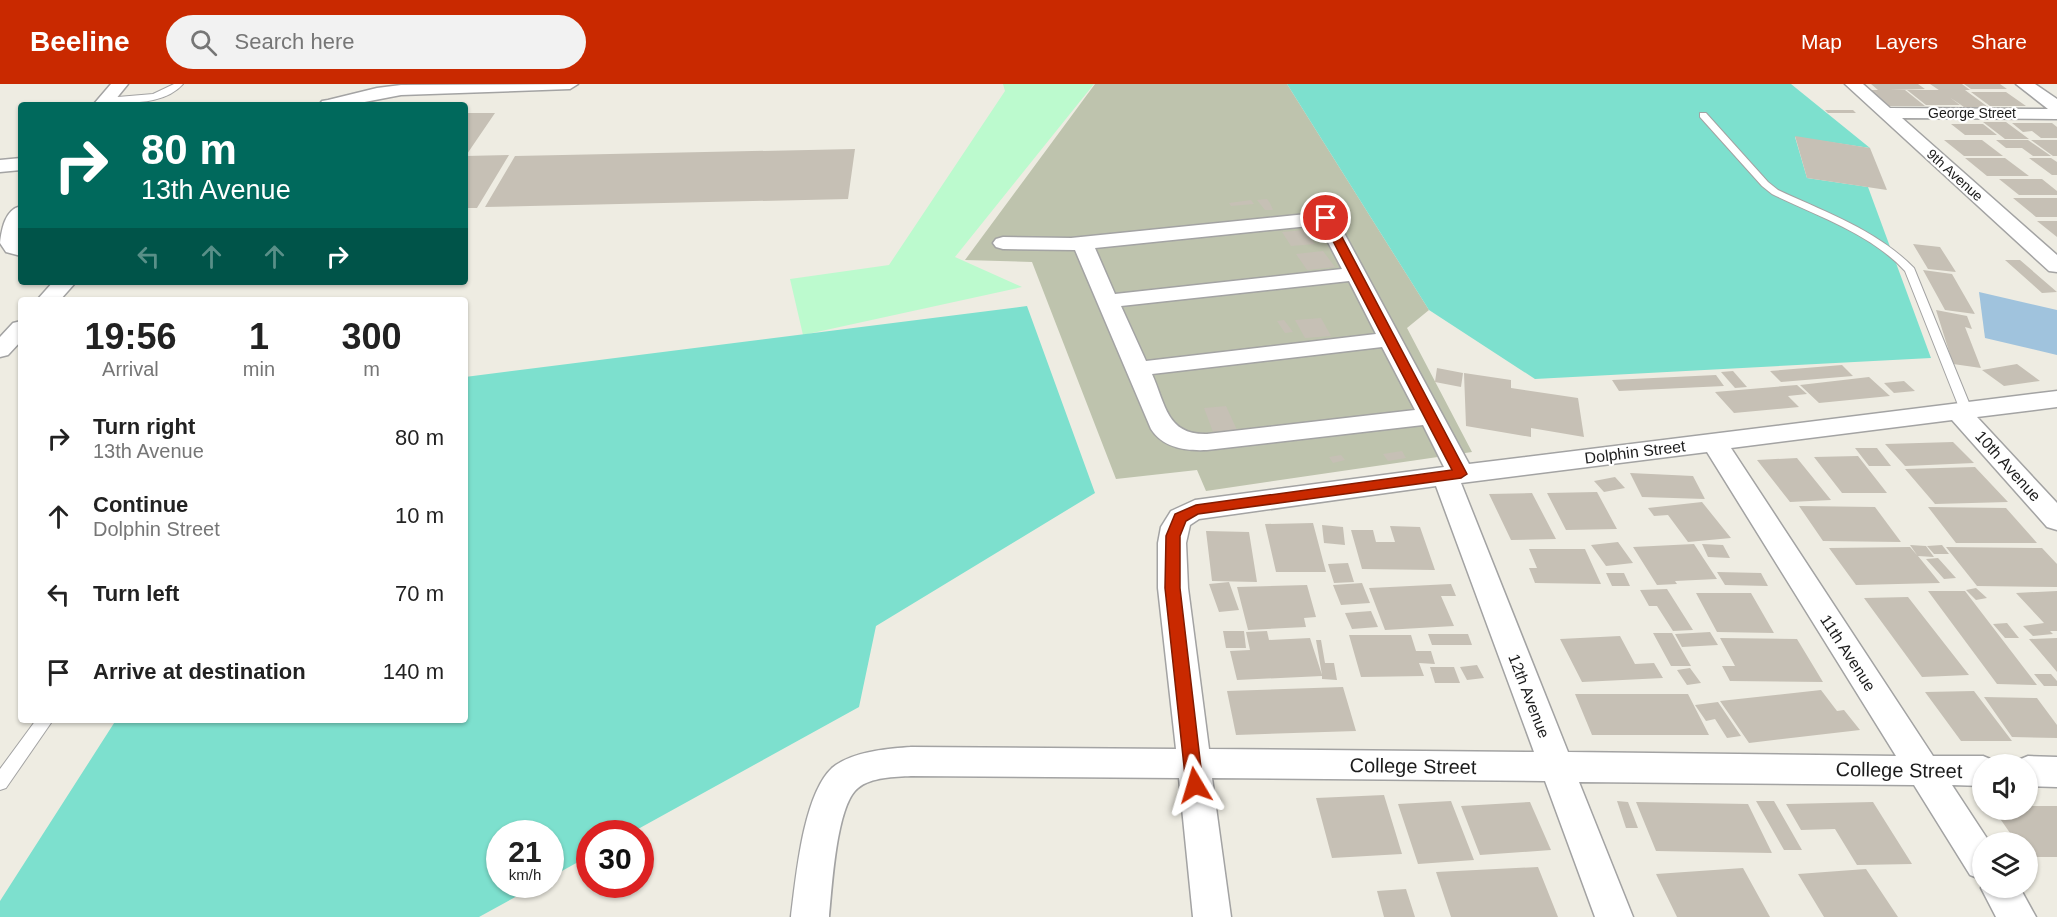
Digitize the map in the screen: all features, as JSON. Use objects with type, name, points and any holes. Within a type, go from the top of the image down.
[{"type":"street","points":[[105,102],[120,84]]},
{"type":"street","points":[[340,102],[401,90],[570,84]]},
{"type":"street","name":"9th Avenue","points":[[1853,84],[2047,249],[2057,266]]},
{"type":"street","points":[[2024,84],[2057,107]]},
{"type":"street","name":"George Street","points":[[1886,113],[2057,114]]},
{"type":"street","points":[[0,166],[18,164]]},
{"type":"street","points":[[18,216],[10,242],[13,248],[18,249]]},
{"type":"street","name":"12th Avenue","points":[[1082,243],[1326,218],[1430,416],[1556,767],[1614,917]]},
{"type":"street","points":[[1003,243],[1082,243],[1164,429],[1171,436],[1193,442],[1430,416]]},
{"type":"street","points":[[1108,301],[1356,274]]},
{"type":"street","points":[[51,297],[62,285]]},
{"type":"street","points":[[0,350],[18,331]]},
{"type":"street","points":[[1137,369],[1390,339]]},
{"type":"street","name":"Dolphin Street","points":[[1192,764],[1173,588],[1173,536],[1180,518],[1196,510],[1453,475],[2057,399]]},
{"type":"street","name":"10th Avenue","points":[[1962,411],[2057,520]]},
{"type":"street","name":"11th Avenue","points":[[1714,443],[1972,846]]},
{"type":"street","name":"College Street","points":[[810,917],[825,818],[832,794],[844,777],[875,767],[929,762],[1972,771]]},
{"type":"street","points":[[1192,764],[1212,917]]},
{"type":"street","points":[[2038,771],[2057,771]]},
{"type":"street","points":[[2005,898],[2017,917]]},
{"type":"lane","points":[[112,102],[159,96],[170,92],[179,84]]},
{"type":"lane","points":[[1703,115],[1765,184],[1775,192],[1881,244],[1904,261],[1910,270],[1962,411]]},
{"type":"lane","points":[[0,783],[43,723]]},
{"type":"shaded area","points":[[1095,84],[1287,84],[1429,310],[1407,328],[1472,452],[1206,491],[1197,470],[1116,479],[1032,262],[965,260]]},
{"type":"shaded area","points":[[1287,84],[1791,84],[1870,148],[1795,137],[1807,178],[1868,187],[1931,358],[1535,379],[1429,310]]},
{"type":"shaded area","points":[[1979,292],[2057,310],[2057,355],[1985,338]]},
{"type":"shaded area","points":[[1027,306],[1095,493],[876,626],[859,707],[654,820],[576,820],[576,863],[564,870],[564,820],[486,820],[486,898],[513,898],[479,917],[0,917],[0,901],[114,723],[468,723],[468,377]]},
{"type":"green space","points":[[1003,84],[1094,84],[955,257],[1022,287],[803,335],[790,279],[889,265],[1005,91]]},
{"type":"building","points":[[1871,84],[1918,84],[1925,89],[1889,90],[1905,90],[1925,106],[1889,106],[1870,90],[1878,90]]},
{"type":"building","points":[[1930,84],[1962,84],[1970,90],[1965,90],[1988,107],[1964,107]]},
{"type":"building","points":[[1964,84],[2000,84],[2007,89],[1971,89]]},
{"type":"building","points":[[1907,90],[1940,90],[1960,105],[1926,105]]},
{"type":"building","points":[[1971,92],[2006,92],[2026,106],[1990,106]]},
{"type":"building","points":[[1825,110],[1853,110],[1856,113],[1828,113]]},
{"type":"building","points":[[468,113],[495,113],[468,153]]},
{"type":"building","points":[[1983,122],[2006,122],[2029,139],[2005,139]]},
{"type":"building","points":[[2012,123],[2052,123],[2057,127],[2057,138],[2041,138],[2032,131],[2023,132]]},
{"type":"building","points":[[1951,124],[1983,124],[1997,135],[1965,135]]},
{"type":"building","points":[[1795,136],[1870,148],[1887,190],[1807,178]]},
{"type":"building","points":[[1944,140],[1982,140],[2003,156],[1964,156]]},
{"type":"building","points":[[1996,140],[2028,140],[2051,156],[2033,156],[2022,148],[2006,148]]},
{"type":"building","points":[[2031,140],[2057,140],[2057,156],[2053,156]]},
{"type":"building","points":[[855,149],[848,199],[485,207],[515,156]]},
{"type":"building","points":[[509,155],[477,208],[468,208],[468,156]]},
{"type":"building","points":[[1965,158],[2005,158],[2029,176],[1987,176]]},
{"type":"building","points":[[2029,158],[2051,158],[2057,162],[2057,175],[2052,175]]},
{"type":"building","points":[[1999,179],[2042,179],[2057,191],[2057,195],[2019,195]]},
{"type":"building","points":[[2013,198],[2057,198],[2057,217],[2036,217]]},
{"type":"building","points":[[1267,199],[1273,210],[1265,210],[1257,200]]},
{"type":"building","points":[[1251,200],[1254,204],[1231,206],[1229,203]]},
{"type":"building","points":[[2037,221],[2057,221],[2057,237]]},
{"type":"building","points":[[1304,230],[1315,244],[1291,246],[1282,232]]},
{"type":"building","points":[[1913,244],[1940,247],[1956,272],[1928,269]]},
{"type":"building","points":[[1323,251],[1335,267],[1307,270],[1296,254]]},
{"type":"building","points":[[2005,260],[2020,260],[2057,292],[2042,293]]},
{"type":"building","points":[[1923,270],[1952,274],[1975,314],[1945,310]]},
{"type":"building","points":[[1936,310],[1967,316],[1972,329],[1965,327],[1981,368],[1953,364]]},
{"type":"building","points":[[1321,318],[1331,336],[1305,338],[1295,320]]},
{"type":"building","points":[[1284,320],[1293,332],[1285,333],[1277,321]]},
{"type":"building","points":[[2017,364],[2040,381],[2004,386],[1982,370]]},
{"type":"building","points":[[1842,365],[1853,376],[1781,382],[1770,371]]},
{"type":"building","points":[[1437,368],[1463,373],[1461,387],[1435,382]]},
{"type":"building","points":[[1733,371],[1747,387],[1735,388],[1721,372]]},
{"type":"building","points":[[1464,373],[1511,380],[1511,388],[1578,398],[1584,437],[1531,428],[1531,437],[1466,426]]},
{"type":"building","points":[[1716,375],[1724,386],[1619,391],[1612,380]]},
{"type":"building","points":[[1869,377],[1890,396],[1819,403],[1800,385]]},
{"type":"building","points":[[1904,381],[1915,391],[1894,393],[1884,383]]},
{"type":"building","points":[[1797,385],[1807,394],[1788,396],[1799,407],[1734,413],[1715,392]]},
{"type":"building","points":[[1226,406],[1237,430],[1213,432],[1204,408]]},
{"type":"building","points":[[1953,442],[1974,463],[1905,466],[1885,444]]},
{"type":"building","points":[[1855,448],[1877,448],[1891,466],[1869,466]]},
{"type":"building","points":[[1402,451],[1406,458],[1388,461],[1383,454]]},
{"type":"building","points":[[1341,455],[1345,460],[1333,463],[1329,457]]},
{"type":"building","points":[[1858,456],[1887,493],[1842,493],[1814,457]]},
{"type":"building","points":[[1797,458],[1831,500],[1790,502],[1757,460]]},
{"type":"building","points":[[1975,467],[2008,502],[1935,504],[1905,469]]},
{"type":"building","points":[[1630,473],[1693,476],[1705,499],[1642,497]]},
{"type":"building","points":[[1615,477],[1625,488],[1604,492],[1594,481]]},
{"type":"building","points":[[1597,492],[1617,529],[1566,530],[1547,493]]},
{"type":"building","points":[[1532,493],[1556,539],[1511,540],[1489,494]]},
{"type":"building","points":[[1702,502],[1731,538],[1688,542],[1668,515],[1654,516],[1648,508]]},
{"type":"building","points":[[1799,506],[1875,507],[1901,542],[1823,541]]},
{"type":"building","points":[[1928,507],[2006,508],[2037,543],[1956,543]]},
{"type":"building","points":[[1313,523],[1326,572],[1276,572],[1265,524]]},
{"type":"building","points":[[1322,525],[1343,527],[1345,545],[1324,543]]},
{"type":"building","points":[[1390,526],[1420,527],[1435,570],[1362,569],[1351,530],[1373,530],[1376,542],[1395,542]]},
{"type":"building","points":[[1206,531],[1249,532],[1257,582],[1212,581]]},
{"type":"building","points":[[1618,542],[1633,563],[1606,566],[1591,545]]},
{"type":"building","points":[[1694,544],[1717,579],[1675,581],[1677,584],[1657,585],[1633,547]]},
{"type":"building","points":[[1702,544],[1723,545],[1730,558],[1708,557]]},
{"type":"building","points":[[1910,545],[1926,546],[1934,557],[1918,556],[1940,583],[1856,585],[1829,548],[1910,547],[1917,555]]},
{"type":"building","points":[[1942,545],[1949,554],[1934,554],[1927,546]]},
{"type":"building","points":[[1946,547],[2042,548],[2057,564],[2057,587],[1977,586]]},
{"type":"building","points":[[1529,549],[1585,549],[1601,584],[1535,583],[1529,568],[1537,568]]},
{"type":"building","points":[[1938,558],[1956,578],[1944,579],[1926,559]]},
{"type":"building","points":[[1348,563],[1354,582],[1334,583],[1328,564]]},
{"type":"building","points":[[1717,572],[1761,573],[1768,586],[1725,585]]},
{"type":"building","points":[[1606,573],[1624,573],[1630,586],[1612,586]]},
{"type":"building","points":[[1229,582],[1239,610],[1219,612],[1209,584]]},
{"type":"building","points":[[1362,583],[1370,603],[1341,605],[1333,585]]},
{"type":"building","points":[[1451,584],[1456,596],[1441,596],[1454,626],[1385,630],[1369,588]]},
{"type":"building","points":[[1307,585],[1316,617],[1304,618],[1306,627],[1248,630],[1237,587]]},
{"type":"building","points":[[1976,588],[1987,598],[1976,600],[1966,590]]},
{"type":"building","points":[[1667,589],[1693,630],[1673,631],[1657,606],[1649,606],[1640,590]]},
{"type":"building","points":[[1928,591],[1965,591],[2037,685],[1997,684]]},
{"type":"building","points":[[2057,591],[2057,631],[2050,631],[2053,634],[2033,636],[2023,626],[2044,623],[2016,593]]},
{"type":"building","points":[[1696,593],[1751,593],[1774,633],[1717,632]]},
{"type":"building","points":[[1908,597],[1969,675],[1922,677],[1864,598]]},
{"type":"building","points":[[1371,611],[1378,627],[1352,629],[1345,613]]},
{"type":"building","points":[[2007,623],[2019,638],[2005,638],[1993,624]]},
{"type":"building","points":[[1223,631],[1244,631],[1246,648],[1226,648]]},
{"type":"building","points":[[1267,631],[1269,640],[1310,638],[1322,675],[1316,640],[1321,640],[1325,663],[1334,663],[1337,680],[1322,679],[1322,676],[1237,680],[1230,651],[1250,650],[1246,632]]},
{"type":"building","points":[[1710,632],[1718,645],[1682,647],[1675,634]]},
{"type":"building","points":[[1653,633],[1672,633],[1691,666],[1671,666]]},
{"type":"building","points":[[1428,634],[1468,634],[1472,645],[1432,645]]},
{"type":"building","points":[[1349,635],[1411,635],[1416,651],[1431,651],[1435,664],[1419,663],[1424,676],[1361,677]]},
{"type":"building","points":[[1620,636],[1635,664],[1654,663],[1663,678],[1582,682],[1560,639]]},
{"type":"building","points":[[1720,638],[1797,639],[1823,682],[1730,681],[1722,666],[1735,666]]},
{"type":"building","points":[[2057,638],[2057,672],[2029,639]]},
{"type":"building","points":[[1477,665],[1484,678],[1467,680],[1460,667]]},
{"type":"building","points":[[1430,667],[1454,667],[1460,683],[1435,683]]},
{"type":"building","points":[[1690,668],[1701,683],[1687,685],[1677,670]]},
{"type":"building","points":[[2034,674],[2051,674],[2057,681],[2057,686],[2044,686]]},
{"type":"building","points":[[1343,687],[1356,731],[1236,735],[1227,691]]},
{"type":"building","points":[[1821,690],[1837,711],[1844,710],[1860,730],[1749,743],[1720,701]]},
{"type":"building","points":[[1974,691],[2012,741],[1961,741],[1925,692]]},
{"type":"building","points":[[1575,694],[1688,694],[1709,735],[1592,735]]},
{"type":"building","points":[[1984,697],[2037,698],[2057,725],[2057,738],[2012,737]]},
{"type":"building","points":[[1718,702],[1741,736],[1727,738],[1715,719],[1706,721],[1695,705]]},
{"type":"building","points":[[1384,795],[1402,854],[1332,858],[1316,798]]},
{"type":"building","points":[[1451,801],[1474,860],[1418,864],[1398,804]]},
{"type":"building","points":[[1617,801],[1628,802],[1638,828],[1626,828]]},
{"type":"building","points":[[1756,801],[1774,801],[1802,850],[1784,850]]},
{"type":"building","points":[[1530,802],[1551,850],[1480,855],[1461,806]]},
{"type":"building","points":[[1636,802],[1748,804],[1772,853],[1656,851]]},
{"type":"building","points":[[1873,802],[1912,864],[1857,865],[1835,829],[1801,830],[1786,804]]},
{"type":"building","points":[[2038,806],[2057,806],[2057,857],[2038,857],[2038,832],[2009,832],[2001,820],[2038,820]]},
{"type":"building","points":[[1538,867],[1558,917],[1451,917],[1436,872]]},
{"type":"building","points":[[1743,868],[1770,917],[1677,917],[1656,874]]},
{"type":"building","points":[[1866,869],[1898,917],[1824,917],[1798,874]]},
{"type":"building","points":[[1406,889],[1415,917],[1384,917],[1377,891]]},
{"type":"route","points":[[1195,785],[1173,588],[1173,536],[1180,518],[1196,510],[1461,474],[1326,218]]}]
